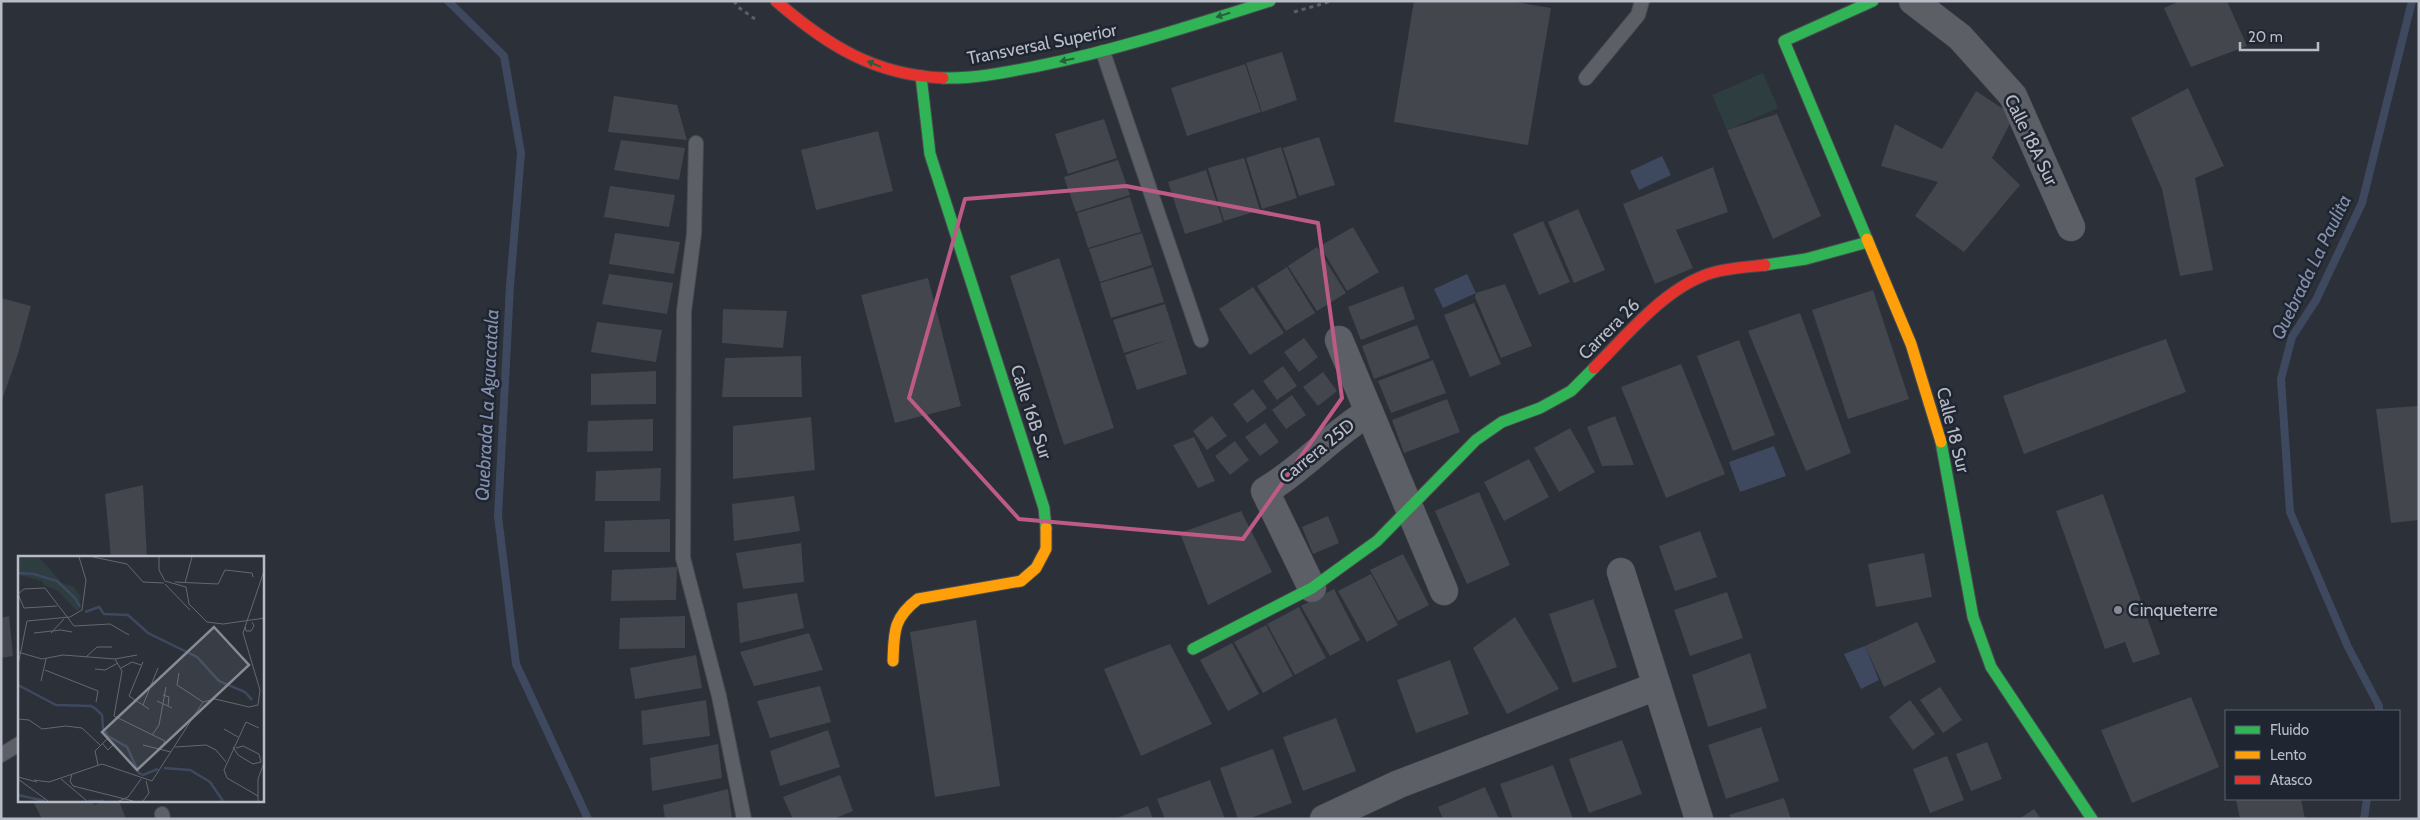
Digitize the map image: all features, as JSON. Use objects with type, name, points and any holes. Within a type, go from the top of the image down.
[{"type":"street","name":"Transversal Superior","points":[[776,1],[800,22],[847,53],[885,69],[921,76],[984,77],[1103,52],[1270,1]]},
{"type":"street","name":"Calle 18 Sur","points":[[1873,1],[1784,41],[1911,344],[1939,429],[1973,617],[1991,667],[2092,819]]},
{"type":"street","name":"Calle 18A Sur","points":[[1913,1],[1960,37],[2013,96],[2071,227]]},
{"type":"street","name":"Calle 16B Sur","points":[[893,661],[896,623],[904,608],[918,599],[1021,581],[1036,568],[1046,549],[1044,508],[930,154],[921,76]]},
{"type":"street","name":"Carrera 26","points":[[1192,649],[1312,588],[1377,541],[1476,440],[1502,422],[1540,408],[1571,391],[1653,310],[1688,283],[1714,272],[1806,259],[1868,242]]},
{"type":"street","points":[[1339,340],[1444,591]]},
{"type":"street","name":"Carrera 25D","points":[[1312,588],[1265,491],[1290,476],[1343,427],[1369,412]]},
{"type":"street","points":[[1621,572],[1699,819]]},
{"type":"street","points":[[1324,819],[1399,784],[1658,686]]},
{"type":"lane","points":[[1586,78],[1638,15],[1642,1]]},
{"type":"lane","points":[[1103,52],[1201,340]]},
{"type":"lane","points":[[696,143],[694,234],[684,311],[684,558],[719,696],[744,819]]},
{"type":"lane","points":[[1,755],[18,745]]},
{"type":"highlighted area","points":[[1126,186],[1318,223],[1342,398],[1243,539],[1019,519],[909,398],[965,199]]},
{"type":"shaded area","points":[[1763,73],[1778,108],[1727,130],[1712,95]]},
{"type":"water","points":[[1662,156],[1671,175],[1639,190],[1630,171]]},
{"type":"water","points":[[1467,274],[1476,293],[1443,308],[1434,289]]},
{"type":"water","points":[[1774,446],[1786,476],[1740,492],[1729,462]]},
{"type":"water","points":[[1865,646],[1879,680],[1861,689],[1844,654]]},
{"type":"building","points":[[1414,1],[1510,1],[1551,8],[1528,145],[1394,122]]},
{"type":"building","points":[[2180,1],[2227,1],[2247,46],[2191,67],[2164,8]]},
{"type":"building","points":[[1282,52],[1297,100],[1262,112],[1246,63]]},
{"type":"building","points":[[1245,64],[1261,112],[1187,136],[1171,88]]},
{"type":"building","points":[[2188,88],[2224,166],[2195,178],[2213,270],[2180,276],[2162,189],[2131,118]]},
{"type":"building","points":[[1976,91],[2014,116],[1992,158],[2020,185],[1964,252],[1915,216],[1938,182],[1881,166],[1895,124],[1942,149]]},
{"type":"building","points":[[614,96],[677,105],[687,140],[608,132]]},
{"type":"building","points":[[1777,114],[1821,216],[1773,239],[1727,130]]},
{"type":"building","points":[[1104,119],[1117,158],[1068,174],[1055,134]]},
{"type":"building","points":[[878,131],[893,191],[816,210],[801,150]]},
{"type":"building","points":[[1319,137],[1335,185],[1299,196],[1283,148]]},
{"type":"building","points":[[621,140],[685,148],[679,180],[614,170]]},
{"type":"building","points":[[1281,147],[1297,198],[1262,209],[1246,158]]},
{"type":"building","points":[[1244,158],[1260,210],[1224,221],[1208,168]]},
{"type":"building","points":[[1118,160],[1130,195],[1076,212],[1064,177]]},
{"type":"building","points":[[1713,167],[1728,212],[1676,230],[1693,268],[1655,284],[1623,204]]},
{"type":"building","points":[[1206,170],[1223,222],[1185,234],[1168,182]]},
{"type":"building","points":[[610,186],[675,195],[669,227],[604,217]]},
{"type":"building","points":[[1130,197],[1141,232],[1088,248],[1077,213]]},
{"type":"building","points":[[1578,209],[1605,270],[1574,283],[1548,222]]},
{"type":"building","points":[[1543,221],[1570,282],[1539,295],[1513,234]]},
{"type":"building","points":[[1353,227],[1379,272],[1347,291],[1320,246]]},
{"type":"building","points":[[615,233],[680,242],[674,274],[609,264]]},
{"type":"building","points":[[1142,233],[1152,265],[1100,282],[1089,249]]},
{"type":"building","points":[[1317,247],[1346,293],[1317,311],[1288,266]]},
{"type":"building","points":[[1059,258],[1114,428],[1064,445],[1010,276]]},
{"type":"building","points":[[1153,267],[1164,302],[1111,318],[1100,283]]},
{"type":"building","points":[[1287,267],[1315,313],[1286,331],[1257,286]]},
{"type":"building","points":[[609,274],[673,283],[667,314],[602,304]]},
{"type":"building","points":[[928,278],[961,406],[895,423],[861,295]]},
{"type":"building","points":[[1505,284],[1532,346],[1501,358],[1475,297],[1476,293]]},
{"type":"building","points":[[1403,286],[1415,319],[1361,340],[1348,307]]},
{"type":"building","points":[[1253,287],[1284,333],[1250,355],[1219,309]]},
{"type":"building","points":[[1873,290],[1909,399],[1848,419],[1812,310]]},
{"type":"building","points":[[1,298],[31,306],[18,354],[2,400]]},
{"type":"building","points":[[1474,303],[1501,364],[1470,377],[1444,315]]},
{"type":"building","points":[[1165,304],[1187,374],[1137,390],[1125,355],[1167,340],[1124,353],[1113,320]]},
{"type":"building","points":[[723,309],[787,311],[783,348],[722,343]]},
{"type":"building","points":[[1800,313],[1851,453],[1806,471],[1748,331]]},
{"type":"building","points":[[597,322],[662,330],[656,362],[591,352]]},
{"type":"building","points":[[1417,325],[1430,358],[1374,379],[1362,346]]},
{"type":"building","points":[[1304,338],[1318,357],[1299,372],[1284,352]]},
{"type":"building","points":[[2166,339],[2186,392],[2024,454],[2003,396]]},
{"type":"building","points":[[1739,340],[1775,435],[1733,451],[1697,356]]},
{"type":"building","points":[[801,356],[802,397],[722,397],[725,358]]},
{"type":"building","points":[[1433,360],[1446,393],[1391,413],[1378,381]]},
{"type":"building","points":[[1681,364],[1725,474],[1666,498],[1621,387]]},
{"type":"building","points":[[1283,366],[1297,386],[1277,400],[1263,381]]},
{"type":"building","points":[[656,371],[656,404],[591,405],[591,374]]},
{"type":"building","points":[[1323,372],[1337,391],[1318,406],[1303,387]]},
{"type":"building","points":[[1253,389],[1267,408],[1247,423],[1233,404]]},
{"type":"building","points":[[1292,395],[1306,415],[1286,429],[1272,410]]},
{"type":"building","points":[[1447,399],[1460,432],[1404,453],[1392,420]]},
{"type":"building","points":[[2419,406],[2419,520],[2391,523],[2376,409]]},
{"type":"building","points":[[1212,416],[1227,436],[1207,450],[1193,431]]},
{"type":"building","points":[[1615,416],[1634,465],[1602,466],[1587,427]]},
{"type":"building","points":[[811,417],[815,470],[733,479],[733,426]]},
{"type":"building","points":[[653,419],[653,451],[587,452],[588,421]]},
{"type":"building","points":[[1265,423],[1279,442],[1260,456],[1245,437]]},
{"type":"building","points":[[1570,428],[1595,472],[1559,492],[1534,448]]},
{"type":"building","points":[[1194,437],[1215,481],[1198,488],[1173,445]]},
{"type":"building","points":[[1235,441],[1249,460],[1230,475],[1215,456]]},
{"type":"building","points":[[1529,459],[1549,497],[1504,521],[1484,482]]},
{"type":"building","points":[[661,468],[660,501],[595,501],[596,471]]},
{"type":"building","points":[[143,485],[147,556],[111,556],[105,494]]},
{"type":"building","points":[[1479,492],[1510,565],[1467,584],[1435,511]]},
{"type":"building","name":"Cinqueterre","points":[[2103,494],[2160,654],[2133,663],[2125,642],[2105,649],[2056,511]]},
{"type":"building","points":[[794,496],[800,531],[734,541],[732,504]]},
{"type":"building","points":[[1241,511],[1272,572],[1208,605],[1180,533]]},
{"type":"building","points":[[1328,516],[1339,543],[1313,554],[1302,527]]},
{"type":"building","points":[[670,519],[670,552],[604,552],[605,521]]},
{"type":"building","points":[[1700,531],[1717,577],[1675,591],[1659,546]]},
{"type":"building","points":[[801,543],[804,582],[743,589],[736,553]]},
{"type":"building","points":[[1924,553],[1932,597],[1876,607],[1868,564]]},
{"type":"building","points":[[1403,554],[1429,605],[1398,621],[1370,570]]},
{"type":"building","points":[[677,567],[676,600],[611,601],[612,570]]},
{"type":"building","points":[[1371,574],[1398,625],[1367,642],[1338,591]]},
{"type":"building","points":[[1334,589],[1360,640],[1330,656],[1301,606]]},
{"type":"building","points":[[1727,592],[1743,638],[1690,656],[1674,610]]},
{"type":"building","points":[[797,593],[804,628],[740,643],[737,603]]},
{"type":"building","points":[[1593,599],[1617,667],[1573,683],[1549,614]]},
{"type":"building","points":[[1299,607],[1326,658],[1295,675],[1267,624]]},
{"type":"building","points":[[9,616],[13,656],[1,658],[1,618]]},
{"type":"building","points":[[685,616],[685,648],[619,649],[620,618]]},
{"type":"building","points":[[1515,617],[1559,689],[1507,714],[1473,648]]},
{"type":"building","points":[[976,620],[1000,786],[935,797],[910,632]]},
{"type":"building","points":[[1917,622],[1936,662],[1884,687],[1865,646]]},
{"type":"building","points":[[1266,625],[1293,676],[1263,693],[1234,642]]},
{"type":"building","points":[[809,633],[823,670],[754,686],[740,652]]},
{"type":"building","points":[[1232,643],[1259,694],[1228,711],[1200,660]]},
{"type":"building","points":[[1170,644],[1212,724],[1141,756],[1104,669]]},
{"type":"building","points":[[1750,653],[1767,708],[1708,727],[1692,675]]},
{"type":"building","points":[[696,655],[702,688],[635,699],[630,668]]},
{"type":"building","points":[[1450,660],[1469,714],[1416,733],[1397,680]]},
{"type":"building","points":[[820,686],[831,722],[770,738],[757,701]]},
{"type":"building","points":[[1940,687],[1962,720],[1943,733],[1920,700]]},
{"type":"building","points":[[2191,697],[2219,767],[2132,803],[2101,730]]},
{"type":"building","points":[[706,700],[710,736],[643,745],[641,711]]},
{"type":"building","points":[[1910,700],[1935,734],[1913,750],[1889,717]]},
{"type":"building","points":[[1336,718],[1356,771],[1303,791],[1283,737]]},
{"type":"building","points":[[1761,727],[1779,781],[1726,799],[1708,745]]},
{"type":"building","points":[[828,730],[840,767],[780,786],[770,751]]},
{"type":"building","points":[[1622,740],[1642,794],[1589,813],[1569,759]]},
{"type":"building","points":[[1987,742],[2002,779],[1971,791],[1956,754]]},
{"type":"building","points":[[718,744],[722,778],[652,791],[650,758]]},
{"type":"building","points":[[1273,749],[1292,803],[1248,819],[1238,819],[1220,768]]},
{"type":"building","points":[[1947,756],[1964,800],[1930,813],[1913,769]]},
{"type":"building","points":[[1553,765],[1573,819],[1513,819],[1500,784]]},
{"type":"building","points":[[840,775],[853,811],[833,819],[793,819],[783,797]]},
{"type":"building","points":[[1210,780],[1225,819],[1165,819],[1157,799]]},
{"type":"building","points":[[1485,787],[1499,819],[1443,819],[1438,807]]},
{"type":"building","points":[[728,789],[732,819],[665,819],[663,805]]},
{"type":"building","points":[[1784,798],[1791,819],[1731,819],[1729,815]]},
{"type":"building","points":[[2236,800],[2301,800],[2305,819],[2240,819]]},
{"type":"building","points":[[34,802],[92,802],[94,805],[103,802],[119,802],[126,819],[42,819]]},
{"type":"building","points":[[1148,806],[1153,819],[1114,819]]},
{"type":"building","points":[[2034,809],[2041,819],[2019,819]]},
{"type":"waterway","name":"Quebrada La Aguacatala","points":[[448,1],[504,56],[521,153],[510,286],[498,516],[516,664],[588,819]]},
{"type":"waterway","name":"Quebrada La Paulita","points":[[2379,710],[2379,706],[2348,647],[2290,512],[2281,379],[2292,337],[2316,300],[2362,203],[2412,1]]},
{"type":"waterway","name":"Quebrada La Paulita","points":[[2364,819],[2367,800]]},
{"type":"traffic: fast","points":[[943,78],[991,75],[1067,60],[1155,36],[1270,1]]},
{"type":"traffic: fast","points":[[1867,239],[1784,41],[1873,1]]},
{"type":"traffic: fast","points":[[921,76],[930,154],[1044,508],[1046,528]]},
{"type":"traffic: fast","points":[[1765,265],[1806,259],[1868,242]]},
{"type":"traffic: fast","points":[[1193,649],[1312,588],[1377,541],[1476,440],[1502,422],[1540,408],[1571,391],[1594,368]]},
{"type":"traffic: fast","points":[[1941,442],[1973,617],[1991,667],[2092,819]]},
{"type":"traffic: slow","points":[[1867,239],[1911,344],[1941,442]]},
{"type":"traffic: slow","points":[[893,661],[896,626],[899,619],[918,599],[1021,581],[1036,568],[1046,549],[1046,528]]},
{"type":"traffic: jam","points":[[776,1],[814,31],[853,55],[895,71],[918,76],[943,78]]},
{"type":"traffic: jam","points":[[1594,368],[1649,312],[1681,287],[1715,272],[1765,265]]},
{"type":"place","name":"Cinqueterre","points":[[2118,610]]}]
